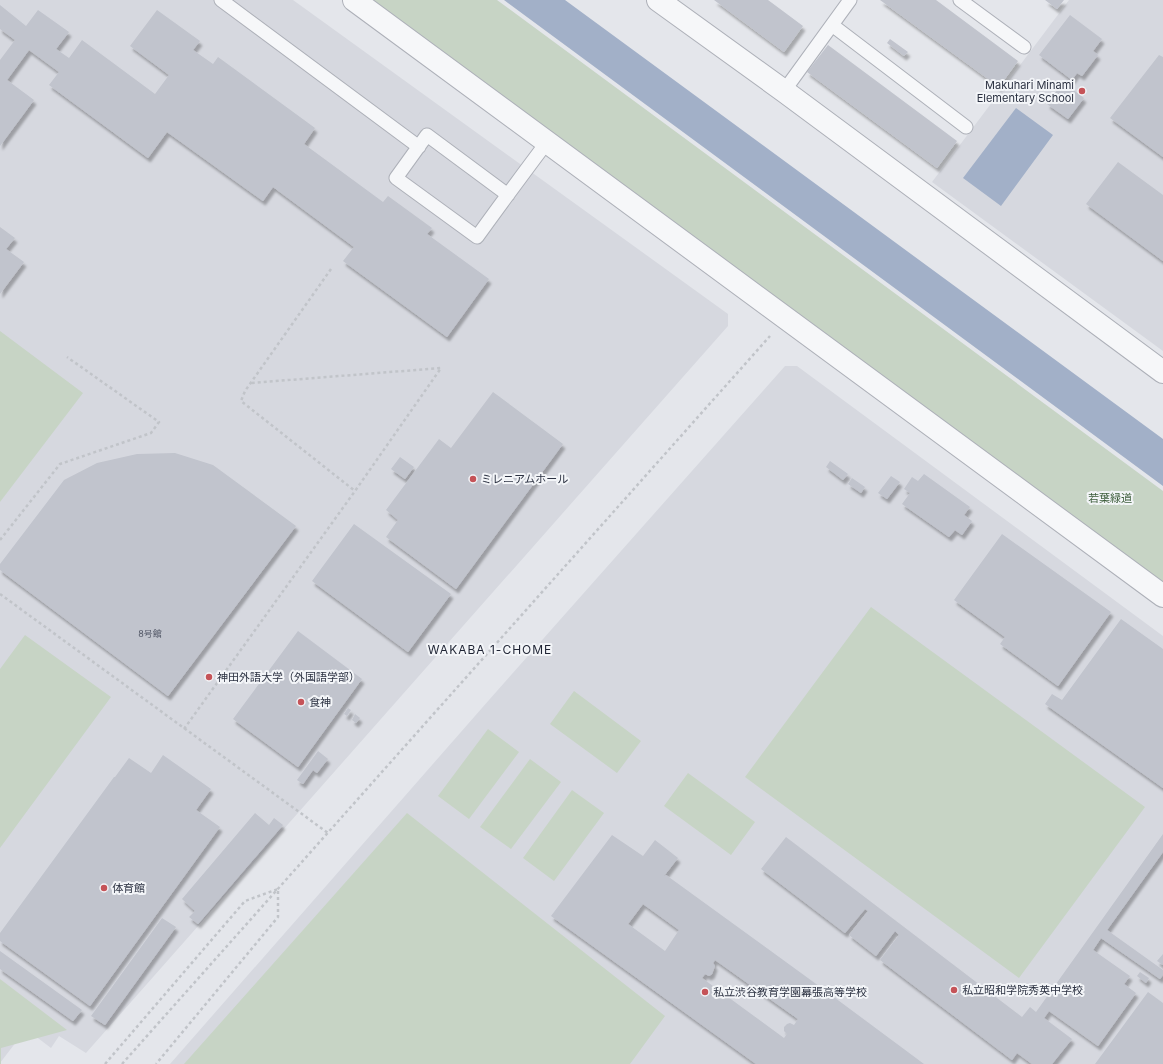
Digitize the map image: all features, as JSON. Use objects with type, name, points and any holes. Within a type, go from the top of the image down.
[{"type":"street","points":[[354,0],[1163,596]]},
{"type":"street","points":[[658,0],[784,91],[1163,372]]},
{"type":"lane","points":[[221,0],[418,147]]},
{"type":"lane","points":[[960,0],[1024,47]]},
{"type":"lane","points":[[784,91],[832,25],[844,2]]},
{"type":"lane","points":[[832,25],[966,127]]},
{"type":"lane","points":[[508,195],[427,136],[396,178],[477,237],[508,195],[547,142]]},
{"type":"path","points":[[331,269],[245,391],[241,401],[355,491]]},
{"type":"path","points":[[122,1064],[770,336]]},
{"type":"path","points":[[0,540],[60,464],[151,433],[159,422],[67,357]]},
{"type":"path","points":[[184,728],[355,491],[441,368],[251,383]]},
{"type":"path","points":[[0,594],[328,833]]},
{"type":"path","points":[[106,1064],[245,901],[278,889]]},
{"type":"path","points":[[156,1064],[278,917],[278,889]]},
{"type":"shaded area","name":"神田外語大学（外国語学部）","points":[[0,0],[293,0],[728,314],[728,326],[86,1053],[59,1036],[51,1048],[26,1029],[0,1063]]},
{"type":"shaded area","name":"Makuhari Minami Elementary School","points":[[1069,0],[1163,0],[1163,351],[932,182]]},
{"type":"shaded area","points":[[785,366],[797,366],[1163,636],[1163,1064],[170,1064],[489,700]]},
{"type":"green space","name":"若葉緑道","points":[[373,0],[497,0],[1163,491],[1163,583]]},
{"type":"green space","points":[[0,331],[83,393],[0,502]]},
{"type":"green space","points":[[871,607],[1145,807],[1019,978],[745,777]]},
{"type":"green space","points":[[25,635],[111,697],[0,848],[0,669]]},
{"type":"green space","points":[[574,691],[641,741],[617,773],[550,724]]},
{"type":"green space","points":[[488,729],[519,752],[469,819],[438,796]]},
{"type":"green space","points":[[530,759],[561,782],[511,849],[480,827]]},
{"type":"green space","points":[[688,773],[755,822],[731,855],[664,806]]},
{"type":"green space","points":[[572,790],[604,813],[554,881],[523,858]]},
{"type":"green space","points":[[407,813],[665,1016],[630,1064],[184,1064]]},
{"type":"green space","points":[[0,979],[67,1030],[1,1048],[1,1064],[0,1064]]},
{"type":"water","points":[[504,0],[565,0],[1163,439],[1163,486]]},
{"type":"water","points":[[1016,108],[1053,135],[1001,206],[963,178]]},
{"type":"building","points":[[714,0],[768,0],[803,26],[784,52]]},
{"type":"building","points":[[880,0],[936,0],[1018,61],[999,87]]},
{"type":"building","points":[[1045,0],[1064,0],[1057,9]]},
{"type":"building","points":[[0,5],[26,26],[38,10],[69,32],[56,49],[69,58],[82,40],[155,94],[169,75],[130,46],[157,10],[200,41],[193,50],[213,64],[218,57],[315,128],[304,144],[383,202],[388,196],[432,228],[427,234],[489,279],[447,337],[343,261],[354,247],[273,187],[263,201],[167,132],[148,158],[49,85],[59,72],[29,50],[7,80],[34,100],[0,146],[0,60],[15,40],[0,29]]},
{"type":"building","points":[[1070,15],[1102,39],[1093,51],[1098,55],[1082,76],[1077,73],[1072,80],[1039,55]]},
{"type":"building","points":[[890,39],[908,52],[904,56],[887,43]]},
{"type":"building","points":[[828,45],[957,141],[937,168],[807,72]]},
{"type":"building","points":[[1159,55],[1163,57],[1163,157],[1110,118]]},
{"type":"building","points":[[1063,82],[1084,98],[1068,119],[1047,104]]},
{"type":"building","points":[[1118,162],[1163,195],[1163,261],[1086,204]]},
{"type":"building","points":[[0,227],[15,238],[6,249],[24,262],[0,294]]},
{"type":"building","name":"ミレニアムホール","points":[[493,392],[563,444],[456,589],[386,537],[398,520],[386,510],[439,439],[451,448]]},
{"type":"building","points":[[175,453],[213,465],[296,526],[168,696],[0,570],[0,564],[64,480],[97,463],[137,454]]},
{"type":"building","points":[[400,457],[414,467],[405,479],[391,469]]},
{"type":"building","points":[[830,461],[848,474],[843,480],[826,467]]},
{"type":"building","points":[[924,474],[970,507],[964,515],[972,521],[962,535],[955,530],[949,537],[902,504],[910,493],[904,489],[912,477],[918,481]]},
{"type":"building","points":[[891,476],[900,482],[887,499],[878,493]]},
{"type":"building","points":[[852,478],[865,487],[861,493],[848,484]]},
{"type":"building","points":[[354,524],[451,594],[408,652],[312,581]]},
{"type":"building","points":[[1002,534],[1111,612],[1058,686],[1000,644],[1005,637],[954,600]]},
{"type":"building","points":[[1121,619],[1163,649],[1163,788],[1045,704],[1052,694],[1062,700]]},
{"type":"building","points":[[298,631],[362,679],[298,767],[233,719]]},
{"type":"building","points":[[348,708],[351,710],[347,716],[344,714]]},
{"type":"building","points":[[355,714],[360,718],[356,723],[352,720]]},
{"type":"building","points":[[318,751],[328,759],[317,773],[313,770],[303,784],[297,780]]},
{"type":"building","name":"体育館","points":[[163,755],[211,789],[196,810],[220,827],[90,1006],[0,941],[0,933],[129,758],[151,773]]},
{"type":"building","points":[[255,813],[269,825],[274,818],[283,825],[198,924],[189,917],[195,911],[182,899]]},
{"type":"building","points":[[1163,834],[1163,852],[1107,930],[1163,970],[1163,975],[1160,979],[1101,938],[1093,950],[1130,976],[1124,984],[1136,993],[1098,1046],[1049,1011],[1044,1018],[1072,1039],[1052,1064],[1032,1064],[1017,1053],[1012,1060],[880,960],[899,935],[895,931],[876,956],[849,935],[868,911],[865,909],[845,933],[761,869],[786,837],[1022,1017],[1030,1007],[1036,1012]]},
{"type":"building","points":[[612,835],[643,856],[655,840],[678,858],[664,876],[666,875],[924,1064],[756,1064],[551,916]],"holes":[[[643,904],[679,930],[665,951],[628,924]],[[715,960],[798,1019],[794,1025],[790,1023],[784,1027],[784,1031],[787,1034],[784,1038],[702,978],[705,974],[709,976],[712,974],[715,966],[713,963]]]},
{"type":"building","points":[[162,918],[176,927],[105,1025],[91,1016]]},
{"type":"building","points":[[0,951],[82,1010],[73,1021],[0,969]]},
{"type":"building","points":[[1163,954],[1163,965],[1157,961]]},
{"type":"building","points":[[1140,972],[1149,978],[1146,983],[1137,976]]},
{"type":"building","points":[[1148,992],[1163,1003],[1163,1064],[1095,1064]]},
{"type":"place","name":"Makuhari Minami Elementary School","points":[[1082,91]]},
{"type":"place","name":"ミレニアムホール","points":[[473,479]]},
{"type":"place","name":"神田外語大学（外国語学部）","points":[[209,677]]},
{"type":"place","name":"食神","points":[[301,702]]},
{"type":"place","name":"体育館","points":[[104,888]]},
{"type":"place","name":"私立昭和学院秀英中学校","points":[[954,990]]},
{"type":"place","name":"私立渋谷教育学園幕張高等学校","points":[[705,992]]},
{"type":"district","name":"WAKABA 1-CHOME","points":[[490,649]]}]
